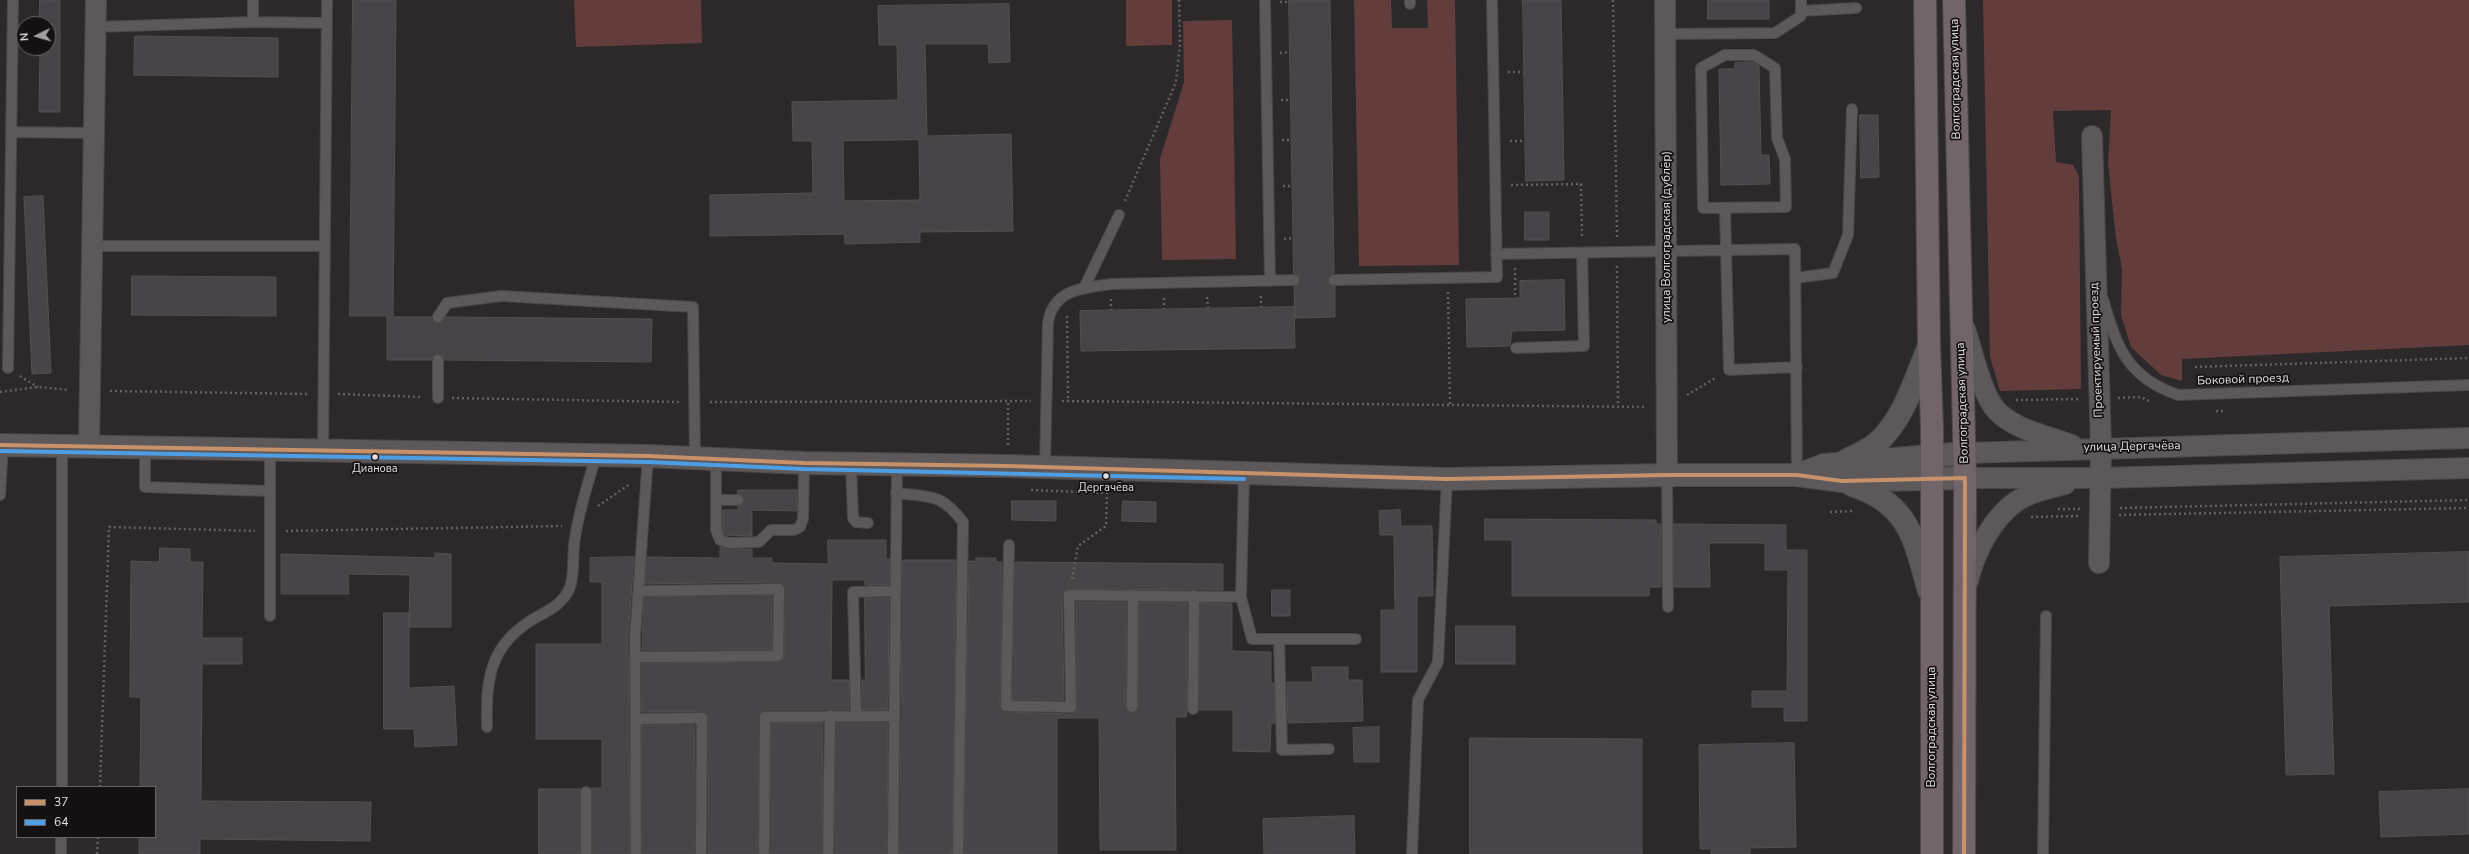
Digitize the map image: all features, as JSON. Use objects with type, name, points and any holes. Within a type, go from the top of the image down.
[{"type":"main road","name":"Волгоградская улица","points":[[1925,0],[1931,456],[1932,854]]},
{"type":"main road","name":"Волгоградская улица","points":[[1954,0],[1965,453],[1963,606],[1964,854]]},
{"type":"street","points":[[89,447],[92,391],[92,246],[96,0]]},
{"type":"street","name":"улица Волгоградская (дублёр)","points":[[1665,0],[1667,475]]},
{"type":"street","name":"Проектируемый проезд","points":[[2092,136],[2095,270],[2091,448],[2093,478],[2101,512],[2099,563]]},
{"type":"street","points":[[1961,316],[1983,387],[1997,411],[2028,430],[2091,448]]},
{"type":"street","points":[[1929,346],[1909,393],[1892,426],[1876,444],[1841,472],[1889,502],[1900,514],[1915,544],[1932,599]]},
{"type":"street","name":"улица Дергачёва","points":[[2,445],[596,456],[648,464],[695,458],[804,464],[1045,467],[1447,479],[1667,475],[1797,475],[1841,472],[1931,456],[1965,453],[2091,448],[2469,438]]},
{"type":"street","name":"улица Дергачёва","points":[[1841,472],[1931,480],[1965,478],[2093,478],[2469,468]]},
{"type":"street","points":[[1963,606],[1972,565],[1979,548],[2008,509],[2026,496],[2093,478]]},
{"type":"lane","points":[[8,368],[13,0]]},
{"type":"lane","points":[[253,0],[253,22]]},
{"type":"lane","points":[[323,452],[327,0]]},
{"type":"lane","points":[[1265,0],[1270,281]]},
{"type":"lane","points":[[1334,280],[1497,277],[1492,0]]},
{"type":"lane","points":[[1665,34],[1775,33],[1801,16],[1801,0]]},
{"type":"lane","points":[[1801,10],[1856,8]]},
{"type":"lane","points":[[95,27],[253,22],[327,23]]},
{"type":"lane","points":[[1725,55],[1754,55],[1775,68],[1777,138],[1785,159],[1786,207],[1726,208],[1703,208],[1701,68],[1725,55]]},
{"type":"lane","points":[[1795,278],[1833,273],[1848,235],[1852,109]]},
{"type":"lane","points":[[11,132],[94,133]]},
{"type":"lane","points":[[1726,208],[1729,370],[1797,367]]},
{"type":"lane","points":[[1084,288],[1119,215]]},
{"type":"lane","points":[[92,246],[325,246]]},
{"type":"lane","points":[[1496,254],[1795,249],[1797,475]]},
{"type":"lane","points":[[1516,348],[1584,346],[1582,253]]},
{"type":"lane","name":"Боковой проезд","points":[[2095,270],[2112,330],[2122,352],[2134,370],[2162,390],[2178,395],[2469,385]]},
{"type":"lane","points":[[1045,467],[1050,310],[1056,301],[1067,294],[1084,288],[1111,284],[1294,280]]},
{"type":"lane","points":[[438,317],[446,303],[501,296],[692,307],[695,458]]},
{"type":"lane","points":[[438,360],[438,398]]},
{"type":"lane","points":[[0,495],[2,445]]},
{"type":"lane","points":[[62,447],[62,786]]},
{"type":"lane","points":[[145,448],[145,487],[269,491]]},
{"type":"lane","points":[[270,451],[268,531],[270,616]]},
{"type":"lane","points":[[487,727],[489,676],[496,653],[516,633],[563,601],[571,585],[572,554],[578,520],[596,456]]},
{"type":"lane","points":[[716,459],[717,536],[724,542],[735,543],[759,542],[771,530],[797,529],[802,524],[804,464]]},
{"type":"lane","points":[[636,854],[636,657],[648,464]]},
{"type":"lane","points":[[851,464],[853,518],[860,523],[868,523]]},
{"type":"lane","points":[[894,854],[897,465]]},
{"type":"lane","points":[[1244,473],[1241,597],[1252,639],[1356,639]]},
{"type":"lane","points":[[1667,475],[1668,607]]},
{"type":"lane","points":[[1412,854],[1418,700],[1438,662],[1447,479]]},
{"type":"lane","points":[[896,493],[935,498],[951,505],[964,522],[958,854]]},
{"type":"lane","points":[[716,500],[738,500]]},
{"type":"lane","points":[[1009,545],[1006,706],[1071,707],[1069,595],[1241,597]]},
{"type":"lane","points":[[636,657],[778,656],[779,589],[639,591]]},
{"type":"lane","points":[[856,716],[853,592],[896,591]]},
{"type":"lane","points":[[1132,707],[1133,595]]},
{"type":"lane","points":[[1193,709],[1194,596]]},
{"type":"lane","points":[[2043,854],[2046,616]]},
{"type":"lane","points":[[1279,639],[1282,750],[1329,749]]},
{"type":"lane","points":[[828,854],[830,716]]},
{"type":"lane","points":[[764,854],[765,717],[894,716]]},
{"type":"lane","points":[[636,719],[702,718],[700,854]]},
{"type":"lane","points":[[586,792],[586,854]]},
{"type":"lane","points":[[62,838],[62,854]]},
{"type":"path","points":[[1119,215],[1176,82],[1180,45],[1179,0]]},
{"type":"path","points":[[1613,0],[1618,406]]},
{"type":"path","points":[[1504,72],[1524,72]]},
{"type":"path","points":[[1505,141],[1525,141]]},
{"type":"path","points":[[1506,185],[1581,184],[1582,253]]},
{"type":"path","points":[[1447,278],[1450,405]]},
{"type":"path","points":[[1515,287],[1515,298]]},
{"type":"path","points":[[1067,294],[1068,402]]},
{"type":"path","points":[[2195,367],[2469,358]]},
{"type":"path","points":[[0,392],[38,387],[92,391],[324,394],[438,398],[694,402],[1047,401],[1667,407],[1729,370]]},
{"type":"path","points":[[1008,401],[1008,447]]},
{"type":"path","points":[[100,786],[110,527],[268,531],[566,526],[578,520],[648,464]]},
{"type":"path","points":[[1022,490],[1107,493],[1106,526],[1078,546],[1069,595]]},
{"type":"path","points":[[2022,517],[2101,512],[2469,500]]},
{"type":"path","points":[[2055,509],[2101,512],[2469,508]]},
{"type":"path","points":[[97,854],[98,838]]},
{"type":"shaded area","points":[[574,0],[701,0],[702,43],[576,47]]},
{"type":"shaded area","points":[[1126,0],[1172,0],[1172,45],[1126,46]]},
{"type":"shaded area","points":[[1354,0],[1391,0],[1392,28],[1428,28],[1427,0],[1455,0],[1459,265],[1359,266]]},
{"type":"shaded area","points":[[1983,0],[2469,0],[2469,345],[2182,359],[2182,381],[2161,375],[2131,347],[2121,315],[2122,268],[2116,239],[2108,163],[2111,110],[2053,111],[2056,162],[2073,165],[2079,176],[2081,389],[2000,391],[1990,357]]},
{"type":"shaded area","points":[[1232,20],[1236,259],[1162,260],[1160,159],[1184,82],[1183,21]]},
{"type":"building","points":[[40,0],[60,0],[60,112],[39,112],[40,56],[56,56],[56,16],[40,16]]},
{"type":"building","points":[[353,0],[396,0],[393,317],[432,317],[434,322],[438,323],[446,317],[652,319],[651,362],[444,360],[443,356],[438,354],[434,355],[432,360],[387,360],[387,316],[350,316]]},
{"type":"building","points":[[1289,0],[1330,0],[1334,273],[1329,277],[1328,281],[1331,285],[1335,286],[1335,317],[1295,318],[1294,286],[1300,280],[1299,276],[1294,274]]},
{"type":"building","points":[[1523,0],[1561,0],[1564,180],[1526,181]]},
{"type":"building","points":[[1708,0],[1769,0],[1769,19],[1708,19]]},
{"type":"building","points":[[1009,4],[1010,62],[989,63],[988,44],[925,44],[927,136],[1011,134],[1013,231],[920,232],[920,242],[845,244],[844,234],[710,236],[710,195],[813,193],[812,141],[793,141],[792,102],[898,100],[897,45],[879,45],[878,6]],"holes":[[[919,140],[920,200],[844,201],[843,141]]]},
{"type":"building","points":[[135,36],[278,38],[278,77],[134,75]]},
{"type":"building","points":[[1753,62],[1759,66],[1761,155],[1769,155],[1770,184],[1721,185],[1719,69],[1735,69],[1735,63]]},
{"type":"building","points":[[1860,115],[1878,115],[1879,177],[1861,178]]},
{"type":"building","points":[[43,196],[51,373],[32,374],[24,197]]},
{"type":"building","points":[[1525,212],[1549,212],[1549,240],[1525,240]]},
{"type":"building","points":[[132,276],[276,277],[276,316],[132,315]]},
{"type":"building","points":[[1564,280],[1565,330],[1512,331],[1510,346],[1467,347],[1466,299],[1520,298],[1520,281]]},
{"type":"building","points":[[1294,307],[1295,348],[1081,351],[1080,311]]},
{"type":"building","points":[[738,490],[797,490],[797,511],[752,510],[752,536],[725,535],[722,529],[722,510],[738,510],[738,506],[743,504],[744,497],[738,494]]},
{"type":"building","points":[[1012,501],[1056,501],[1056,521],[1012,520]]},
{"type":"building","points":[[1123,501],[1156,502],[1156,522],[1122,521]]},
{"type":"building","points":[[1400,510],[1401,526],[1432,526],[1433,596],[1417,596],[1417,672],[1381,672],[1381,610],[1395,610],[1394,535],[1380,535],[1379,511]]},
{"type":"building","points":[[1485,519],[1656,520],[1656,524],[1661,524],[1661,587],[1649,587],[1649,596],[1512,596],[1512,540],[1485,540]]},
{"type":"building","points":[[1674,524],[1786,525],[1786,550],[1807,550],[1807,721],[1784,721],[1784,707],[1752,707],[1752,691],[1787,691],[1788,570],[1765,570],[1765,543],[1709,543],[1710,587],[1674,587]]},
{"type":"building","points":[[828,540],[886,540],[886,559],[890,559],[889,585],[865,585],[865,580],[832,580],[831,680],[849,680],[849,710],[765,710],[760,713],[758,854],[708,854],[708,715],[702,712],[642,712],[642,663],[781,662],[784,656],[785,589],[779,582],[645,584],[647,557],[720,558],[720,547],[729,550],[752,549],[752,558],[772,558],[772,563],[828,564]]},
{"type":"building","points":[[160,548],[190,549],[190,562],[203,562],[202,638],[242,638],[242,664],[202,664],[201,801],[371,802],[370,841],[200,839],[200,854],[139,854],[139,838],[156,838],[156,786],[140,786],[141,697],[130,697],[131,561],[159,562]]},
{"type":"building","points":[[2469,552],[2469,602],[2329,606],[2334,774],[2286,775],[2280,557]]},
{"type":"building","points":[[435,553],[451,554],[451,627],[409,627],[410,575],[348,574],[349,594],[281,594],[281,554],[435,558]]},
{"type":"building","points":[[634,557],[628,637],[630,854],[592,854],[591,788],[602,788],[602,739],[536,739],[536,644],[602,644],[602,582],[590,582],[590,558]]},
{"type":"building","points":[[976,558],[996,558],[996,562],[1002,562],[1000,706],[1006,712],[1071,714],[1076,711],[1076,602],[1126,602],[1126,707],[1129,713],[1136,712],[1138,707],[1139,602],[1187,603],[1187,709],[1186,717],[1175,717],[1176,850],[1100,850],[1099,718],[1057,718],[1057,854],[964,854],[969,561],[976,561]]},
{"type":"building","points":[[903,560],[956,560],[952,854],[900,854]]},
{"type":"building","points":[[1015,562],[1223,564],[1223,590],[1066,589],[1062,595],[1064,700],[1013,700]]},
{"type":"building","points":[[1272,590],[1290,590],[1290,616],[1272,616]]},
{"type":"building","points":[[772,596],[772,650],[642,650],[644,597]]},
{"type":"building","points":[[865,598],[889,598],[888,710],[862,710],[862,680],[865,680]]},
{"type":"building","points":[[1200,603],[1232,604],[1232,651],[1271,652],[1271,683],[1274,683],[1275,723],[1271,723],[1270,752],[1233,751],[1233,710],[1199,710]]},
{"type":"building","points":[[384,613],[409,613],[409,688],[454,686],[457,745],[415,747],[414,729],[384,729]]},
{"type":"building","points":[[1456,626],[1515,626],[1515,664],[1456,664]]},
{"type":"building","points":[[1312,667],[1348,667],[1348,680],[1362,680],[1363,721],[1288,723],[1287,682],[1313,682]]},
{"type":"building","points":[[771,723],[823,723],[822,854],[770,854]]},
{"type":"building","points":[[836,723],[888,723],[887,854],[834,854]]},
{"type":"building","points":[[642,725],[695,725],[695,854],[642,854]]},
{"type":"building","points":[[1379,727],[1379,762],[1354,762],[1353,728]]},
{"type":"building","points":[[1470,738],[1642,739],[1642,854],[1470,854]]},
{"type":"building","points":[[1794,743],[1796,847],[1750,848],[1750,854],[1711,854],[1711,849],[1700,849],[1699,745]]},
{"type":"building","points":[[539,789],[581,789],[580,854],[539,854]]},
{"type":"building","points":[[2469,789],[2469,834],[2381,837],[2379,792]]},
{"type":"building","points":[[1354,816],[1355,854],[1264,854],[1263,819]]},
{"type":"transit line","name":"37","points":[[0,445],[648,456],[804,463],[1008,466],[1447,479],[1667,475],[1797,475],[1842,481],[1965,478],[1964,854]]},
{"type":"transit line","name":"64","points":[[0,451],[648,462],[804,469],[1244,479]]},
{"type":"place","name":"Дианова","points":[[375,457]]},
{"type":"place","name":"Дергачёва","points":[[1106,476]]}]
